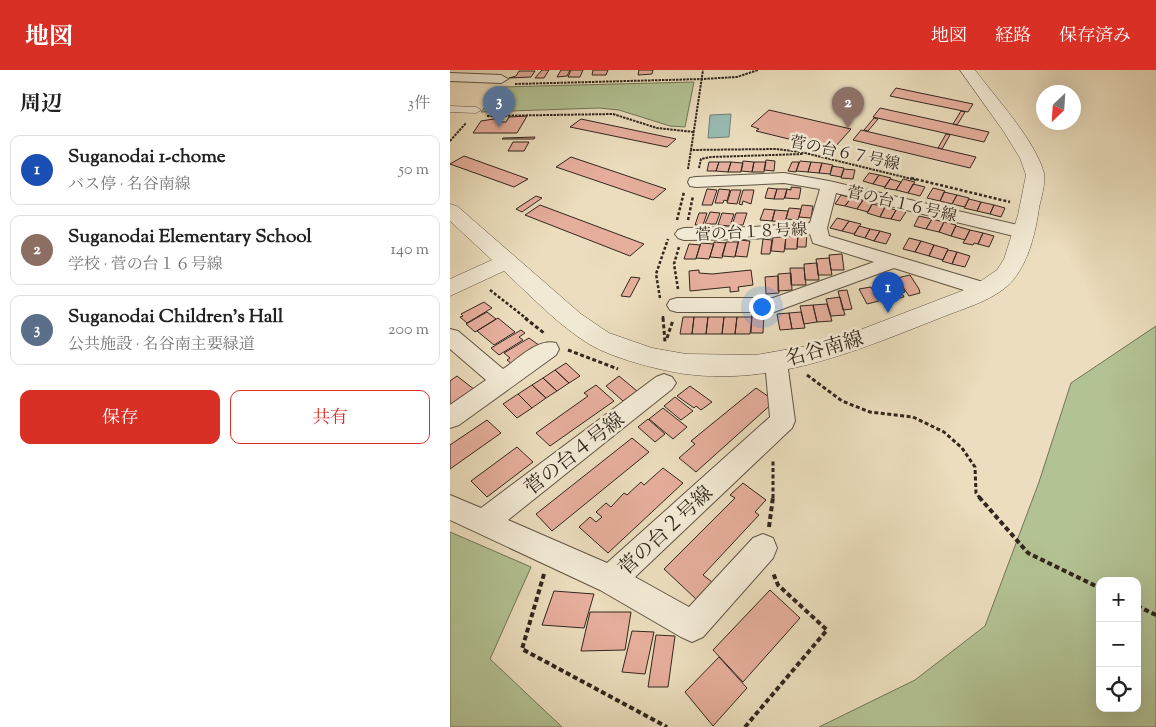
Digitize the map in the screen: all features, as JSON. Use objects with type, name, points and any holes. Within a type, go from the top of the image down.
[{"type":"street","name":"名谷南線","points":[[450,210],[500,264],[594,336],[650,357],[686,364],[788,366],[807,356],[861,339],[947,307],[986,290],[1005,275],[1015,259],[1036,175],[1020,145],[967,70]]},
{"type":"street","points":[[450,77],[504,82]]},
{"type":"street","points":[[450,109],[479,113]]},
{"type":"street","points":[[689,182],[784,178],[829,186]]},
{"type":"street","name":"菅の台１６号線","points":[[818,228],[829,186],[1022,232]]},
{"type":"street","points":[[818,228],[820,239],[986,290]]},
{"type":"street","name":"菅の台１８号線","points":[[676,230],[753,233],[818,228]]},
{"type":"street","points":[[666,306],[774,305],[893,262]]},
{"type":"street","points":[[450,288],[500,264]]},
{"type":"street","points":[[450,337],[501,380]]},
{"type":"street","points":[[450,418],[501,380],[548,349]]},
{"type":"street","name":"菅の台２号線","points":[[450,507],[611,580],[783,421],[788,366]]},
{"type":"street","name":"菅の台４号線","points":[[484,522],[664,383]]},
{"type":"street","points":[[611,580],[692,626],[763,548]]},
{"type":"path","points":[[662,347],[667,339],[666,306],[656,274],[660,255],[676,230],[690,214],[691,150],[703,70]]},
{"type":"path","points":[[504,82],[703,80],[737,77],[758,70]]},
{"type":"path","points":[[479,113],[613,114],[656,128],[694,132]]},
{"type":"path","name":"菅の台６７号線","points":[[691,150],[776,149],[808,154],[1016,203]]},
{"type":"path","points":[[666,306],[679,296],[674,264],[676,230],[689,182],[701,159],[808,154]]},
{"type":"path","points":[[666,306],[667,339]]},
{"type":"path","points":[[788,366],[842,401],[870,412],[912,418],[944,432],[962,448],[975,467],[976,493],[1028,553],[1096,586]]},
{"type":"path","points":[[745,727],[827,630],[778,585],[763,548],[771,518],[774,490],[772,432]]},
{"type":"path","points":[[550,552],[522,648],[667,727]]},
{"type":"path","points":[[1141,608],[1156,615]]},
{"type":"green space","points":[[694,82],[685,127],[670,126],[619,110],[599,108],[481,112],[501,87]]},
{"type":"green space","points":[[1156,326],[1156,727],[819,727],[915,680],[985,626],[1039,482],[1071,383]]},
{"type":"green space","points":[[450,532],[531,567],[490,659],[562,727],[450,727]]},
{"type":"water","points":[[731,114],[729,137],[708,138],[710,115]]},
{"type":"building","points":[[542,70],[549,70],[544,78],[535,78]]},
{"type":"building","points":[[561,70],[570,70],[567,76],[557,77]]},
{"type":"building","points":[[571,70],[583,70],[580,77],[568,77]]},
{"type":"building","points":[[593,70],[608,70],[606,75],[592,75]]},
{"type":"building","points":[[639,70],[653,70],[652,74],[638,75]]},
{"type":"building","points":[[519,71],[535,71],[531,77],[509,78],[516,76]]},
{"type":"building","points":[[896,88],[973,104],[968,112],[890,96]]},
{"type":"building","points":[[880,108],[989,132],[984,142],[873,117]]},
{"type":"building","points":[[769,110],[851,129],[835,147],[800,139],[797,141],[756,131],[759,129],[751,126]]},
{"type":"building","points":[[961,111],[965,112],[957,125],[953,124]]},
{"type":"building","points":[[527,116],[517,133],[473,133],[481,121],[500,118],[502,119],[501,122],[506,122],[509,117]]},
{"type":"building","points":[[874,118],[878,119],[868,131],[864,130]]},
{"type":"building","points":[[581,119],[676,139],[667,147],[570,127]]},
{"type":"building","points":[[861,130],[976,157],[970,168],[853,140]]},
{"type":"building","points":[[946,134],[950,135],[942,149],[938,148]]},
{"type":"building","points":[[535,137],[534,139],[502,139],[503,138]]},
{"type":"building","points":[[513,142],[529,142],[524,151],[508,151]]},
{"type":"building","points":[[464,156],[528,179],[514,187],[450,164]]},
{"type":"building","points":[[571,157],[666,189],[653,200],[556,167]]},
{"type":"building","points":[[766,160],[775,161],[774,171],[764,170]]},
{"type":"building","points":[[743,161],[754,162],[752,172],[741,171]]},
{"type":"building","points":[[800,161],[811,162],[808,172],[796,171]]},
{"type":"building","points":[[709,162],[719,162],[716,171],[707,171]]},
{"type":"building","points":[[719,162],[731,162],[728,172],[716,171]]},
{"type":"building","points":[[731,162],[743,163],[741,172],[728,172]]},
{"type":"building","points":[[754,162],[766,162],[764,172],[752,172]]},
{"type":"building","points":[[792,162],[799,162],[796,172],[788,171]]},
{"type":"building","points":[[811,162],[822,163],[819,173],[808,172]]},
{"type":"building","points":[[822,163],[833,165],[830,174],[819,173]]},
{"type":"building","points":[[832,166],[844,168],[841,177],[830,175]]},
{"type":"building","points":[[844,169],[855,170],[853,179],[841,178]]},
{"type":"building","points":[[869,173],[879,175],[873,184],[863,181]]},
{"type":"building","points":[[879,175],[891,178],[885,187],[873,184]]},
{"type":"building","points":[[890,179],[901,182],[896,190],[884,188]]},
{"type":"building","points":[[903,179],[915,182],[908,193],[896,190]]},
{"type":"building","points":[[913,184],[925,187],[920,196],[908,193]]},
{"type":"building","points":[[791,187],[801,188],[799,199],[785,198],[787,189],[791,190]]},
{"type":"building","points":[[768,188],[777,189],[774,199],[765,198]]},
{"type":"building","points":[[933,188],[945,191],[940,201],[927,198]]},
{"type":"building","points":[[707,189],[717,190],[712,205],[702,205]]},
{"type":"building","points":[[719,189],[730,190],[727,201],[715,203]]},
{"type":"building","points":[[777,189],[787,189],[784,199],[774,199]]},
{"type":"building","points":[[731,190],[741,190],[737,204],[727,203]]},
{"type":"building","points":[[743,190],[754,190],[751,204],[743,201],[742,205],[739,204]]},
{"type":"building","points":[[944,192],[957,195],[952,204],[940,201]]},
{"type":"building","points":[[841,195],[851,198],[845,206],[835,204]]},
{"type":"building","points":[[957,195],[969,198],[965,207],[952,204]]},
{"type":"building","points":[[536,196],[542,198],[522,212],[516,209]]},
{"type":"building","points":[[851,198],[863,200],[857,209],[845,206]]},
{"type":"building","points":[[969,199],[981,202],[977,211],[964,208]]},
{"type":"building","points":[[863,200],[873,203],[868,212],[857,209]]},
{"type":"building","points":[[981,202],[994,205],[990,214],[977,211]]},
{"type":"building","points":[[872,204],[885,207],[880,217],[867,213]]},
{"type":"building","points":[[540,205],[644,244],[630,256],[525,215]]},
{"type":"building","points":[[802,205],[813,206],[811,218],[799,217]]},
{"type":"building","points":[[994,205],[1005,208],[1001,217],[990,214]]},
{"type":"building","points":[[885,207],[896,210],[891,219],[880,217]]},
{"type":"building","points":[[789,208],[801,209],[798,220],[786,219]]},
{"type":"building","points":[[764,209],[775,210],[772,221],[760,220]]},
{"type":"building","points":[[775,210],[788,211],[785,222],[772,221]]},
{"type":"building","points":[[896,210],[906,212],[900,221],[891,219]]},
{"type":"building","points":[[710,212],[720,213],[716,224],[705,224]]},
{"type":"building","points":[[699,213],[707,213],[703,225],[695,225]]},
{"type":"building","points":[[722,213],[734,214],[730,226],[718,225]]},
{"type":"building","points":[[736,213],[747,213],[743,225],[732,225]]},
{"type":"building","points":[[919,216],[932,219],[926,229],[914,226]]},
{"type":"building","points":[[837,218],[849,221],[842,231],[830,228]]},
{"type":"building","points":[[932,219],[944,222],[939,232],[926,229]]},
{"type":"building","points":[[849,221],[861,224],[854,234],[842,231]]},
{"type":"building","points":[[944,222],[956,225],[951,236],[939,232]]},
{"type":"building","points":[[859,226],[870,229],[865,238],[854,235]]},
{"type":"building","points":[[956,226],[970,230],[965,240],[951,236]]},
{"type":"building","points":[[870,229],[880,231],[874,241],[865,238]]},
{"type":"building","points":[[970,230],[983,233],[978,244],[963,243]]},
{"type":"building","points":[[880,231],[891,234],[886,244],[874,241]]},
{"type":"building","points":[[798,233],[807,233],[806,247],[797,247]]},
{"type":"building","points":[[983,233],[994,236],[989,247],[978,244]]},
{"type":"building","points":[[786,234],[798,235],[797,249],[785,249]]},
{"type":"building","points":[[773,237],[786,237],[784,252],[771,251]]},
{"type":"building","points":[[909,238],[921,241],[915,252],[903,249]]},
{"type":"building","points":[[763,239],[772,240],[770,254],[761,254]]},
{"type":"building","points":[[739,240],[750,241],[747,257],[735,256]]},
{"type":"building","points":[[921,241],[934,245],[929,256],[915,252]]},
{"type":"building","points":[[714,242],[726,243],[722,258],[710,257]]},
{"type":"building","points":[[726,242],[738,242],[735,257],[722,256]]},
{"type":"building","points":[[701,243],[714,244],[709,259],[696,258]]},
{"type":"building","points":[[689,244],[700,245],[696,259],[684,259]]},
{"type":"building","points":[[934,245],[948,249],[943,260],[929,256]]},
{"type":"building","points":[[948,250],[957,252],[952,264],[942,261]]},
{"type":"building","points":[[957,252],[970,256],[965,267],[952,264]]},
{"type":"building","points":[[842,254],[844,270],[831,270],[829,255]]},
{"type":"building","points":[[829,258],[832,275],[818,275],[816,259]]},
{"type":"building","points":[[817,263],[819,280],[805,280],[804,264]]},
{"type":"building","points":[[790,268],[804,268],[806,285],[791,285]]},
{"type":"building","points":[[699,270],[699,273],[712,274],[751,270],[753,285],[738,287],[739,291],[730,292],[730,287],[690,291],[689,271]]},
{"type":"building","points":[[791,273],[792,290],[778,291],[778,274]]},
{"type":"building","points":[[910,275],[920,293],[909,296],[897,278]]},
{"type":"building","points":[[778,276],[779,293],[766,294],[765,277]]},
{"type":"building","points":[[631,277],[640,278],[630,297],[621,296]]},
{"type":"building","points":[[896,278],[905,292],[902,293],[904,297],[896,299],[885,281]]},
{"type":"building","points":[[885,284],[893,298],[881,301],[873,286]]},
{"type":"building","points":[[871,287],[879,301],[867,304],[859,289]]},
{"type":"building","points":[[847,290],[852,309],[843,310],[838,291]]},
{"type":"building","points":[[840,297],[845,315],[831,316],[826,299]]},
{"type":"building","points":[[484,302],[492,308],[467,323],[460,317],[463,316],[461,314]]},
{"type":"building","points":[[827,304],[832,321],[817,322],[813,305]]},
{"type":"building","points":[[813,305],[817,322],[804,324],[800,306]]},
{"type":"building","points":[[487,312],[496,319],[475,332],[466,324]]},
{"type":"building","points":[[801,312],[805,328],[792,329],[789,313]]},
{"type":"building","points":[[789,313],[792,329],[780,330],[777,314]]},
{"type":"building","points":[[752,314],[764,314],[763,333],[751,333]]},
{"type":"building","points":[[683,317],[694,317],[692,334],[680,334]]},
{"type":"building","points":[[694,317],[708,317],[706,334],[692,334]]},
{"type":"building","points":[[708,317],[724,317],[722,334],[706,334]]},
{"type":"building","points":[[724,317],[737,317],[735,334],[722,334]]},
{"type":"building","points":[[737,317],[752,317],[750,334],[735,334]]},
{"type":"building","points":[[498,318],[515,332],[494,345],[477,331]]},
{"type":"building","points":[[521,330],[525,333],[519,337],[523,340],[499,355],[491,348]]},
{"type":"building","points":[[529,338],[540,346],[512,364],[507,360],[510,358],[504,353]]},
{"type":"building","points":[[566,363],[580,376],[569,383],[555,370]]},
{"type":"building","points":[[555,370],[569,383],[557,391],[543,378]]},
{"type":"building","points":[[457,376],[475,390],[450,408],[450,381]]},
{"type":"building","points":[[619,376],[637,391],[623,401],[606,386]]},
{"type":"building","points":[[543,378],[557,391],[546,398],[532,385]]},
{"type":"building","points":[[532,385],[546,398],[532,408],[518,394]]},
{"type":"building","points":[[596,385],[614,401],[550,446],[536,433],[588,396],[584,393]]},
{"type":"building","points":[[690,386],[712,402],[701,410],[696,406],[694,408],[677,396]]},
{"type":"building","points":[[756,388],[775,401],[696,472],[679,458],[695,444],[691,441]]},
{"type":"building","points":[[518,394],[532,408],[517,418],[503,404]]},
{"type":"building","points":[[675,397],[693,411],[681,420],[664,406]]},
{"type":"building","points":[[663,408],[687,427],[673,439],[649,419]]},
{"type":"building","points":[[648,419],[665,434],[655,442],[638,427]]},
{"type":"building","points":[[487,420],[501,433],[450,469],[450,445]]},
{"type":"building","points":[[632,438],[649,452],[552,531],[536,514]]},
{"type":"building","points":[[517,447],[533,462],[487,497],[471,481]]},
{"type":"building","points":[[663,468],[683,483],[608,553],[579,527],[590,517],[596,522],[602,517],[596,512],[606,503],[611,507],[624,493],[627,495],[641,482],[644,485]]},
{"type":"building","points":[[743,483],[766,500],[755,512],[759,515],[703,575],[712,582],[696,599],[664,569],[735,498],[730,495]]},
{"type":"building","points":[[770,590],[800,618],[743,682],[713,650]]},
{"type":"building","points":[[554,591],[594,594],[584,628],[542,625]]},
{"type":"building","points":[[590,612],[631,612],[625,650],[581,651]]},
{"type":"building","points":[[632,631],[654,632],[645,674],[622,672]]},
{"type":"building","points":[[656,635],[675,636],[668,687],[648,687]]},
{"type":"building","points":[[719,657],[747,688],[713,726],[685,692]]},
{"type":"place","name":"Suganodai Children's Hall","points":[[499,127]]},
{"type":"place","name":"Suganodai Elementary School","points":[[848,128]]},
{"type":"place","name":"Suganodai 1-chome","points":[[888,313]]}]
